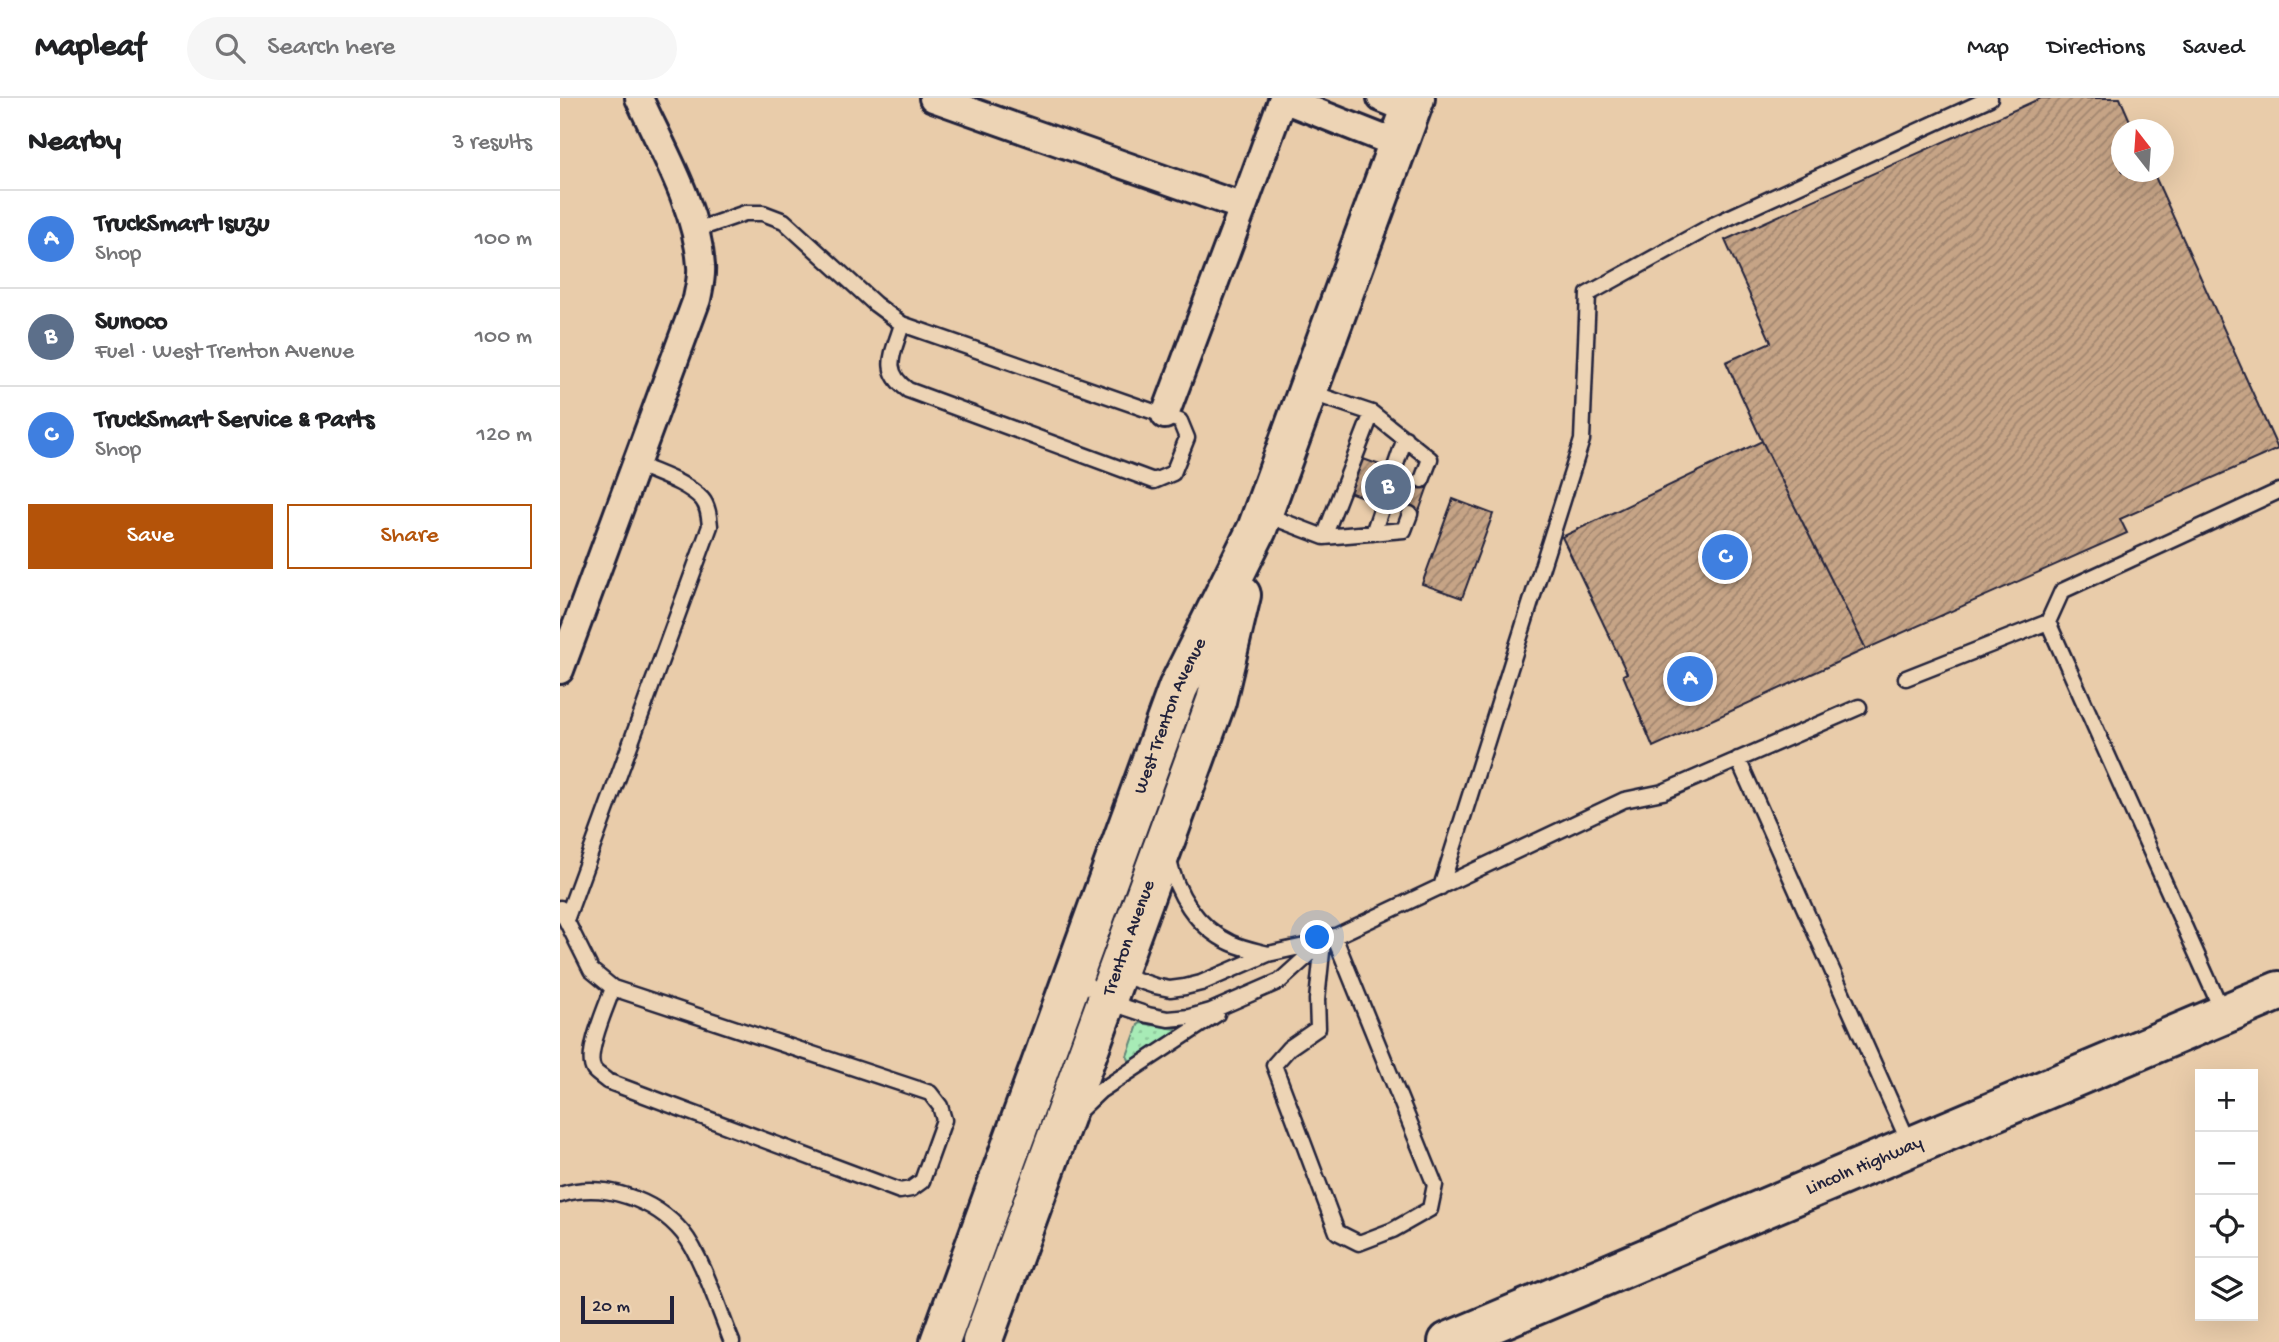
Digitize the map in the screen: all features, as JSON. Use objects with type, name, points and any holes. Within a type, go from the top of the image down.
[{"type":"main road","name":"West Trenton Avenue","points":[[940,1342],[1178,688],[1260,521],[1309,391],[1401,112]]},
{"type":"main road","name":"Trenton Avenue","points":[[985,1337],[1216,701],[1260,521]]},
{"type":"main road","name":"Lincoln Highway","points":[[1448,1342],[2279,991]]},
{"type":"street","points":[[560,670],[697,299],[701,268],[696,230],[639,98]]},
{"type":"street","points":[[933,98],[1243,208]]},
{"type":"street","points":[[1165,415],[1283,99],[1401,112]]},
{"type":"lane","points":[[1441,887],[1583,440],[1588,294],[1715,224],[1990,98]]},
{"type":"lane","points":[[696,230],[746,214],[763,213],[784,221],[875,304],[902,324],[1180,421],[1187,438],[1173,473],[1154,481],[908,390],[895,381],[890,369],[902,324]]},
{"type":"lane","points":[[1309,391],[1372,413],[1405,438],[1430,459],[1422,480]]},
{"type":"lane","points":[[1324,537],[1372,413]]},
{"type":"lane","points":[[1394,470],[1405,438]]},
{"type":"lane","points":[[613,988],[591,1060],[594,1070],[607,1081],[900,1191],[911,1189],[922,1181],[944,1120],[940,1106],[930,1093],[613,988],[591,970],[563,914],[710,526],[708,511],[702,499],[687,488],[636,464]]},
{"type":"lane","points":[[1906,678],[2048,622],[2062,591],[2279,491]]},
{"type":"lane","points":[[1373,533],[1383,504]]},
{"type":"lane","points":[[1260,521],[1324,537],[1404,530],[1410,514]]},
{"type":"lane","points":[[2048,622],[2223,1014]]},
{"type":"lane","points":[[1074,973],[1111,987],[1155,986],[1170,989],[1201,983],[1268,954],[1329,939],[1624,800],[1663,792],[1859,707]]},
{"type":"lane","points":[[1738,759],[1911,1147]]},
{"type":"lane","points":[[1166,839],[1174,879],[1183,899],[1197,919],[1214,934],[1232,944],[1268,954]]},
{"type":"lane","points":[[1074,973],[1111,987],[1148,1016],[1168,1019],[1191,1017],[1280,981],[1329,939]]},
{"type":"lane","points":[[1329,939],[1435,1185],[1430,1209],[1393,1230],[1359,1243],[1338,1232],[1274,1065],[1289,1048],[1318,1028],[1317,1000],[1329,939]]},
{"type":"lane","points":[[1052,1149],[1080,1110],[1100,1091],[1245,996]]},
{"type":"lane","points":[[560,1195],[600,1190],[632,1197],[675,1226],[683,1233],[698,1260],[732,1342]]},
{"type":"green space","points":[[1141,1023],[1176,1029],[1177,1033],[1129,1060],[1127,1056]]},
{"type":"building","points":[[2041,98],[2120,98],[2129,119],[2111,119],[2111,182],[2158,182],[2278,449],[2120,519],[2127,533],[1866,649],[1762,441],[1726,362],[1771,342],[1725,240]]},
{"type":"building","points":[[1762,441],[1866,649],[1653,747],[1623,675],[1627,673],[1562,537]]},
{"type":"building","points":[[1358,457],[1429,483],[1417,517],[1346,491]]},
{"type":"building","points":[[1453,499],[1493,514],[1462,598],[1422,584]]},
{"type":"place","name":"Sunoco","points":[[1388,487]]},
{"type":"place","name":"TruckSmart Service & Parts","points":[[1725,557]]},
{"type":"place","name":"TruckSmart Isuzu","points":[[1690,679]]}]
